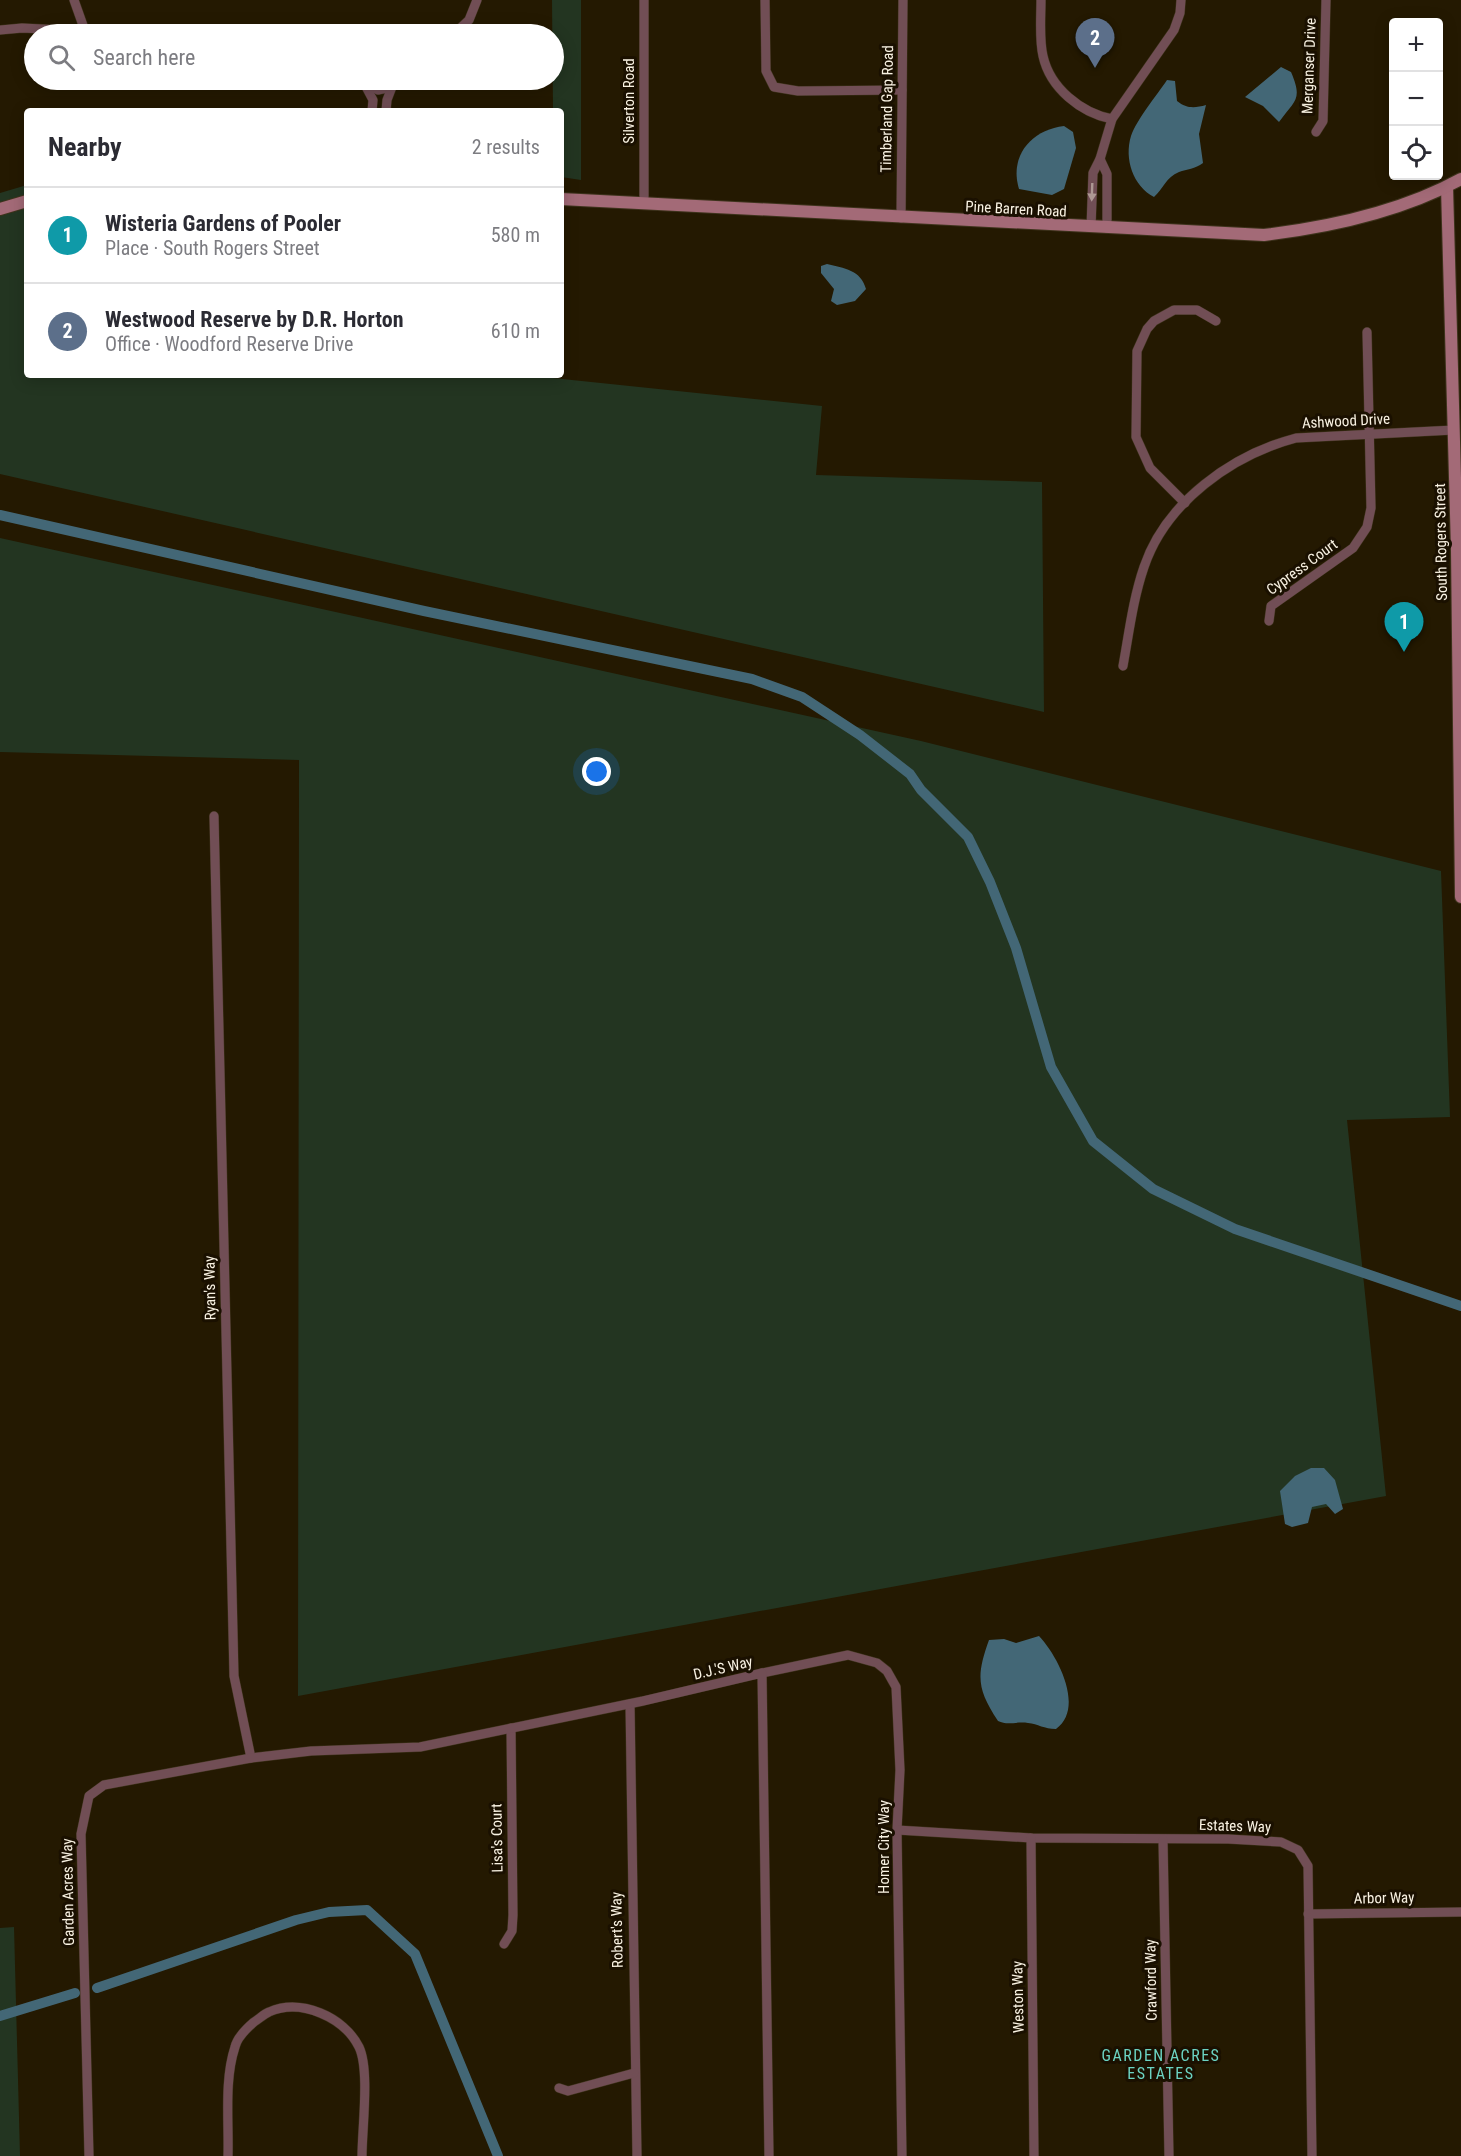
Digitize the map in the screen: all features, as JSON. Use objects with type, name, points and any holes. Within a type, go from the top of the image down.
[{"type":"main road","name":"Pine Barren Road","points":[[564,199],[1264,235],[1310,230],[1379,212],[1447,187],[1461,179]]},
{"type":"main road","name":"South Rogers Street","points":[[1447,187],[1454,430],[1461,897]]},
{"type":"main road","points":[[0,208],[24,202]]},
{"type":"street","points":[[74,0],[83,24]]},
{"type":"street","points":[[465,24],[469,20],[477,0]]},
{"type":"street","name":"Silverton Road","points":[[644,0],[644,203]]},
{"type":"street","points":[[765,0],[766,71],[774,87],[798,91],[902,90]]},
{"type":"street","name":"Timberland Gap Road","points":[[901,218],[903,0]]},
{"type":"street","points":[[1041,0],[1041,46],[1043,58],[1053,78],[1071,100],[1097,116],[1112,119]]},
{"type":"street","points":[[1091,227],[1093,173],[1100,159],[1112,119],[1171,36],[1180,13],[1180,0]]},
{"type":"street","name":"Merganser Drive","points":[[1316,132],[1323,121],[1326,0]]},
{"type":"street","points":[[0,30],[24,28]]},
{"type":"street","points":[[367,90],[373,100],[372,108]]},
{"type":"street","points":[[386,108],[391,90]]},
{"type":"street","points":[[1100,159],[1107,174],[1107,228]]},
{"type":"street","points":[[1185,503],[1157,477],[1136,437],[1137,351],[1147,328],[1154,321],[1174,310],[1197,310],[1216,321]]},
{"type":"street","name":"Cypress Court","points":[[1269,621],[1271,606],[1353,548],[1367,527],[1371,508],[1367,332]]},
{"type":"street","name":"Ashwood Drive","points":[[1124,666],[1134,604],[1145,565],[1158,540],[1185,503],[1230,466],[1275,444],[1314,436],[1454,430]]},
{"type":"street","name":"Ryan's Way","points":[[214,816],[234,1676],[251,1758]]},
{"type":"street","name":"Homer City Way","points":[[762,1673],[848,1655],[869,1659],[887,1671],[896,1687],[900,1770],[897,1830],[902,2156]]},
{"type":"street","name":"D.J.'S Way","points":[[251,1758],[311,1750],[420,1747],[630,1704],[762,1673],[769,2156]]},
{"type":"street","name":"Robert's Way","points":[[630,1704],[637,2156]]},
{"type":"street","name":"Lisa's Court","points":[[504,1944],[512,1931],[513,1915],[511,1728]]},
{"type":"street","name":"Garden Acres Way","points":[[89,2156],[81,1834],[89,1796],[104,1785],[251,1758]]},
{"type":"street","name":"Estates Way","points":[[897,1830],[1031,1838],[1228,1839],[1289,1844],[1298,1850],[1308,1866],[1312,2156]]},
{"type":"street","name":"Weston Way","points":[[1031,1838],[1034,2156]]},
{"type":"street","name":"Crawford Way","points":[[1163,1840],[1169,2156]]},
{"type":"street","name":"Arbor Way","points":[[1308,1914],[1461,1912]]},
{"type":"street","points":[[228,2156],[230,2067],[235,2044],[250,2026],[269,2012],[293,2007],[321,2013],[342,2025],[359,2047],[364,2069],[362,2156]]},
{"type":"street","points":[[559,2088],[568,2091],[634,2073]]},
{"type":"green space","points":[[552,0],[581,0],[581,180],[564,177],[564,108],[553,108],[553,90],[564,90],[564,24],[552,24]]},
{"type":"green space","points":[[24,186],[24,378],[553,378],[822,406],[816,475],[1042,482],[1044,712],[0,474],[0,193]]},
{"type":"green space","points":[[0,538],[921,741],[1441,871],[1450,1117],[1347,1120],[1386,1496],[298,1696],[299,760],[0,752]]},
{"type":"green space","points":[[14,1927],[20,2156],[0,2156],[0,1928]]},
{"type":"water","points":[[1281,67],[1291,72],[1297,94],[1293,104],[1279,122],[1263,106],[1245,97]]},
{"type":"water","points":[[1167,80],[1175,81],[1177,101],[1181,104],[1191,107],[1206,105],[1199,134],[1203,163],[1175,174],[1154,197],[1141,186],[1132,171],[1129,145],[1138,122]]},
{"type":"water","points":[[1064,126],[1073,132],[1076,148],[1064,189],[1052,195],[1019,189],[1017,166],[1025,147],[1042,133]]},
{"type":"water","points":[[827,264],[851,271],[864,283],[866,289],[855,301],[837,305],[831,301],[834,289],[821,273],[821,266]]},
{"type":"water","points":[[1311,1468],[1324,1468],[1335,1480],[1343,1509],[1335,1514],[1326,1504],[1312,1507],[1308,1523],[1292,1527],[1285,1524],[1280,1491],[1295,1476]]},
{"type":"water","points":[[1039,1636],[1054,1656],[1066,1682],[1068,1708],[1064,1720],[1056,1729],[1028,1723],[998,1721],[982,1691],[982,1663],[989,1640],[1004,1639],[1016,1643]]},
{"type":"waterway","points":[[0,515],[424,611],[752,679],[802,697],[860,735],[910,774],[921,790],[968,837],[990,882],[1016,948],[1051,1067],[1093,1141],[1153,1189],[1235,1229],[1461,1306]]},
{"type":"waterway","points":[[97,1988],[296,1920],[329,1912],[367,1910],[415,1954],[498,2156]]},
{"type":"waterway","points":[[0,2016],[75,1993]]},
{"type":"place","name":"Westwood Reserve by D.R. Horton","points":[[1095,68]]},
{"type":"place","name":"Wisteria Gardens of Pooler","points":[[1404,652]]},
{"type":"district","name":"GARDEN ACRES ESTATES","points":[[1161,2064]]}]
